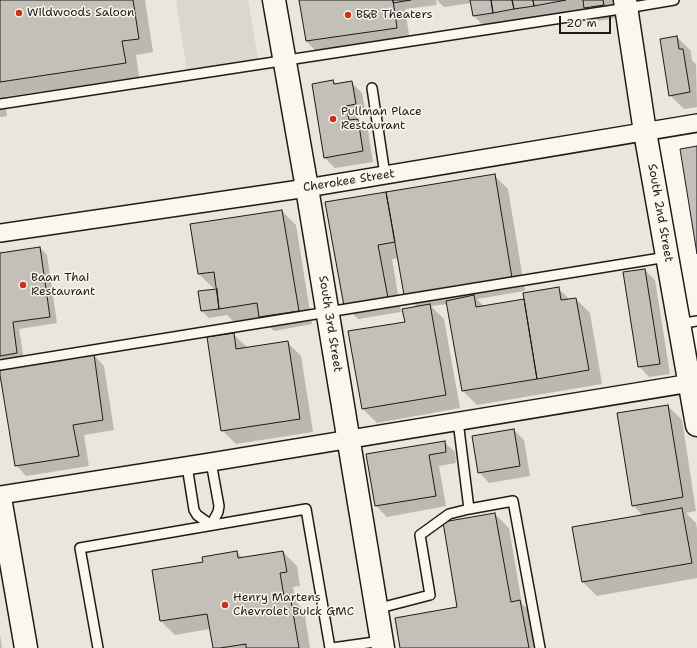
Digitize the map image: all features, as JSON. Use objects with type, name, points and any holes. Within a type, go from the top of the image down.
[{"type":"main road","name":"South 3rd Street","points":[[274,0],[328,312],[382,644]]},
{"type":"main road","name":"South 2nd Street","points":[[626,4],[645,132],[667,256],[688,322],[697,425]]},
{"type":"main road","points":[[0,498],[26,648]]},
{"type":"street","name":"Cherokee Street","points":[[0,233],[307,188],[697,123]]},
{"type":"street","points":[[0,495],[187,466],[693,383]]},
{"type":"lane","points":[[0,104],[285,60],[626,4],[674,0]]},
{"type":"lane","points":[[372,88],[385,175]]},
{"type":"lane","points":[[0,365],[667,256]]},
{"type":"lane","points":[[458,421],[469,509]]},
{"type":"lane","points":[[211,462],[219,506],[218,512],[211,525]]},
{"type":"lane","points":[[187,466],[194,510],[197,515],[211,525]]},
{"type":"lane","points":[[376,609],[430,595],[420,535],[449,514],[513,501],[540,648]]},
{"type":"lane","points":[[98,648],[80,548],[306,509],[331,648],[382,644]]},
{"type":"shaded area","points":[[0,0],[697,0],[697,123],[645,131],[697,425],[697,648],[0,648]]},
{"type":"shaded area","points":[[176,0],[248,0],[258,59],[187,72]]},
{"type":"building","points":[[0,0],[133,0],[139,39],[122,41],[126,63],[0,82]]},
{"type":"building","name":"B&B Theaters","points":[[299,0],[393,0],[397,28],[306,41]]},
{"type":"building","points":[[393,0],[411,0],[393,3]]},
{"type":"building","points":[[470,0],[491,0],[493,13],[473,16]]},
{"type":"building","points":[[491,0],[512,0],[514,9],[493,13]]},
{"type":"building","points":[[512,0],[533,0],[534,6],[514,9]]},
{"type":"building","points":[[533,0],[566,0],[534,6]]},
{"type":"building","points":[[583,0],[603,0],[604,5],[584,8]]},
{"type":"building","points":[[677,36],[679,49],[683,49],[690,92],[669,96],[660,39]]},
{"type":"building","name":"Pullman Place Restaurant","points":[[333,80],[334,84],[352,81],[356,104],[346,106],[349,120],[358,119],[363,151],[324,158],[312,84]]},
{"type":"building","points":[[697,146],[697,254],[680,149]]},
{"type":"building","points":[[495,174],[512,278],[404,295],[386,192]]},
{"type":"building","points":[[386,192],[395,242],[378,245],[388,298],[344,306],[325,202]]},
{"type":"building","points":[[282,210],[299,311],[259,317],[257,303],[219,309],[214,272],[198,274],[190,224]]},
{"type":"building","name":"Baan Thai Restaurant","points":[[40,247],[50,317],[13,322],[17,353],[0,356],[0,253]]},
{"type":"building","points":[[645,269],[660,364],[638,367],[623,272]]},
{"type":"building","points":[[559,287],[561,300],[576,298],[589,370],[537,379],[523,293]]},
{"type":"building","points":[[217,289],[219,309],[201,311],[198,291]]},
{"type":"building","points":[[474,295],[476,307],[524,299],[537,379],[462,391],[446,301]]},
{"type":"building","points":[[430,304],[446,395],[362,409],[348,331],[405,322],[402,309]]},
{"type":"building","points":[[234,333],[236,349],[288,341],[300,419],[221,431],[207,337]]},
{"type":"building","points":[[94,354],[103,420],[73,425],[79,456],[15,466],[0,375],[0,366]]},
{"type":"building","points":[[668,405],[683,497],[632,506],[617,413]]},
{"type":"building","points":[[514,429],[520,466],[478,473],[472,436]]},
{"type":"building","points":[[445,441],[446,452],[429,455],[436,496],[375,506],[366,454]]},
{"type":"building","points":[[682,508],[692,563],[582,582],[572,527]]},
{"type":"building","points":[[495,513],[511,602],[520,600],[529,648],[400,648],[395,618],[457,607],[443,522]]},
{"type":"building","name":"Henry Martens Chevrolet Buick GMC","points":[[237,551],[238,558],[283,551],[287,572],[280,573],[284,596],[290,595],[299,648],[246,648],[246,644],[213,648],[207,614],[160,621],[152,570],[203,562],[202,557]]},
{"type":"place","name":"Wildwoods Saloon","points":[[19,13]]},
{"type":"place","name":"B&B Theaters","points":[[348,15]]},
{"type":"place","name":"Pullman Place Restaurant","points":[[333,119]]},
{"type":"place","name":"Baan Thai Restaurant","points":[[23,285]]},
{"type":"place","name":"Henry Martens Chevrolet Buick GMC","points":[[225,605]]}]
